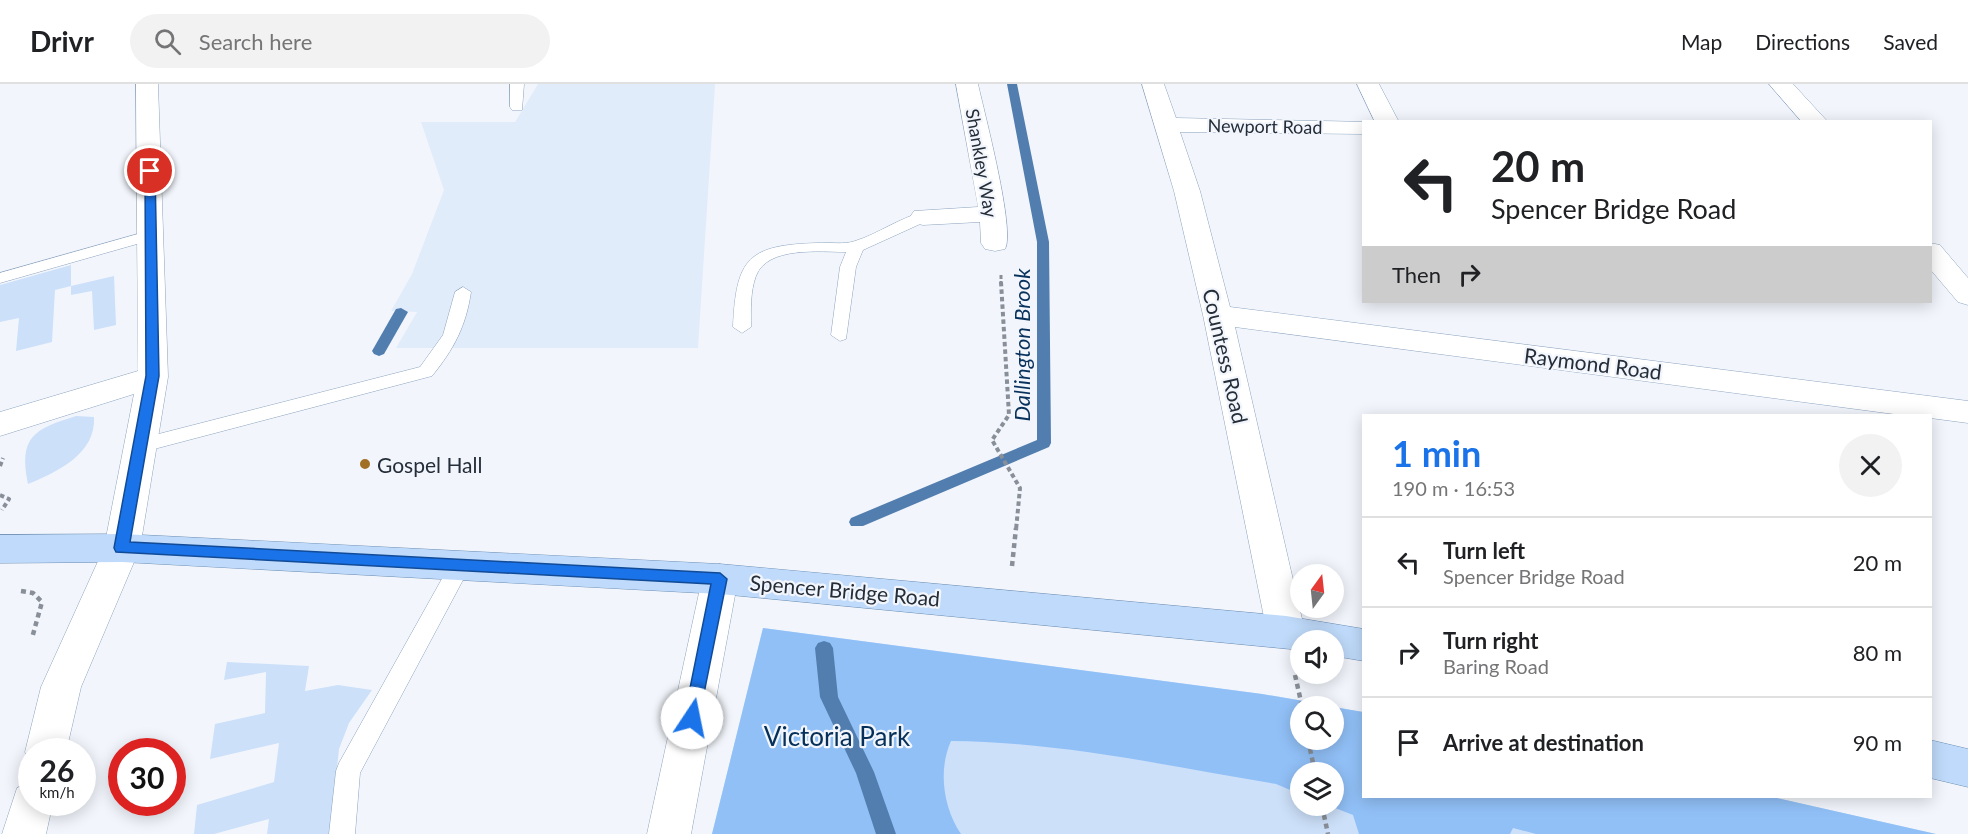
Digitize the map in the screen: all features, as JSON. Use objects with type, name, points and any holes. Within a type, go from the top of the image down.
[{"type":"main road","name":"Spencer Bridge Road","points":[[0,549],[122,548],[720,579],[1286,632],[1362,645]]},
{"type":"main road","points":[[1932,759],[1968,768]]},
{"type":"street","points":[[48,738],[61,687],[122,548],[153,376],[152,236],[147,84]]},
{"type":"street","name":"Shankley Way","points":[[967,84],[993,214],[995,243]]},
{"type":"street","name":"Countess Road","points":[[1153,84],[1187,191],[1218,315],[1286,632]]},
{"type":"street","points":[[1368,84],[1386,120]]},
{"type":"street","points":[[1780,84],[1814,120]]},
{"type":"street","name":"Newport Road","points":[[1166,125],[1362,127]]},
{"type":"street","points":[[923,217],[993,214]]},
{"type":"street","points":[[1932,253],[1968,297]]},
{"type":"street","name":"Raymond Road","points":[[1218,315],[1968,412]]},
{"type":"street","points":[[0,424],[153,376]]},
{"type":"street","points":[[669,834],[720,579]]},
{"type":"street","points":[[24,834],[28,816]]},
{"type":"lane","points":[[517,84],[517,107]]},
{"type":"lane","points":[[742,327],[744,292],[749,273],[757,260],[783,251],[856,246],[923,217]]},
{"type":"lane","points":[[0,278],[152,236]]},
{"type":"lane","points":[[840,335],[848,267],[856,246]]},
{"type":"lane","points":[[140,446],[426,372],[449,344],[458,326],[462,292]]},
{"type":"lane","points":[[342,834],[348,771],[460,565]]},
{"type":"path","points":[[995,243],[1000,250],[1009,415],[992,440],[1020,488],[1008,606]]},
{"type":"path","points":[[0,495],[9,499],[0,513]]},
{"type":"path","points":[[31,644],[42,602],[33,593]]},
{"type":"path","points":[[1324,816],[1328,834]]},
{"type":"shaded area","points":[[538,84],[715,84],[698,348],[396,348],[417,312],[391,311],[412,274],[444,190],[421,122],[515,122]]},
{"type":"green space","points":[[71,265],[71,286],[55,290],[52,342],[16,351],[19,318],[0,322],[0,285]]},
{"type":"green space","points":[[114,276],[116,325],[94,330],[92,291],[71,295],[71,286]]},
{"type":"green space","points":[[76,416],[94,417],[93,430],[82,451],[73,460],[51,474],[28,484],[25,455],[32,437],[49,426]]},
{"type":"green space","name":"Victoria Park","points":[[763,628],[1290,699],[1290,750],[1344,750],[1344,709],[1362,712],[1362,798],[1776,798],[1936,834],[712,834]]},
{"type":"green space","name":"Victoria Park","points":[[763,628],[1290,699],[1290,750],[1344,750],[1344,709],[1362,712],[1362,798],[1776,798],[1936,834],[1536,834],[1513,828],[1510,834],[1359,834],[1353,815],[1344,811],[1344,762],[1290,762],[1290,790],[1276,784],[1073,750],[992,742],[951,741],[945,764],[944,788],[950,812],[961,834],[712,834]]},
{"type":"green space","points":[[227,662],[309,666],[305,691],[338,685],[372,690],[349,723],[339,749],[330,834],[267,834],[269,819],[214,834],[194,834],[197,805],[274,782],[279,743],[210,759],[215,724],[265,713],[266,672],[224,680]]},
{"type":"waterway","name":"Dallington Brook","points":[[857,522],[1044,443],[1043,242],[1012,84]]},
{"type":"waterway","points":[[379,351],[401,312]]},
{"type":"waterway","name":"Dallington Brook","points":[[824,648],[829,697],[865,772],[886,834]]},
{"type":"place","name":"Gospel Hall","points":[[365,464]]},
{"type":"route","points":[[150,171],[153,376],[122,548],[720,579],[692,718]]}]
